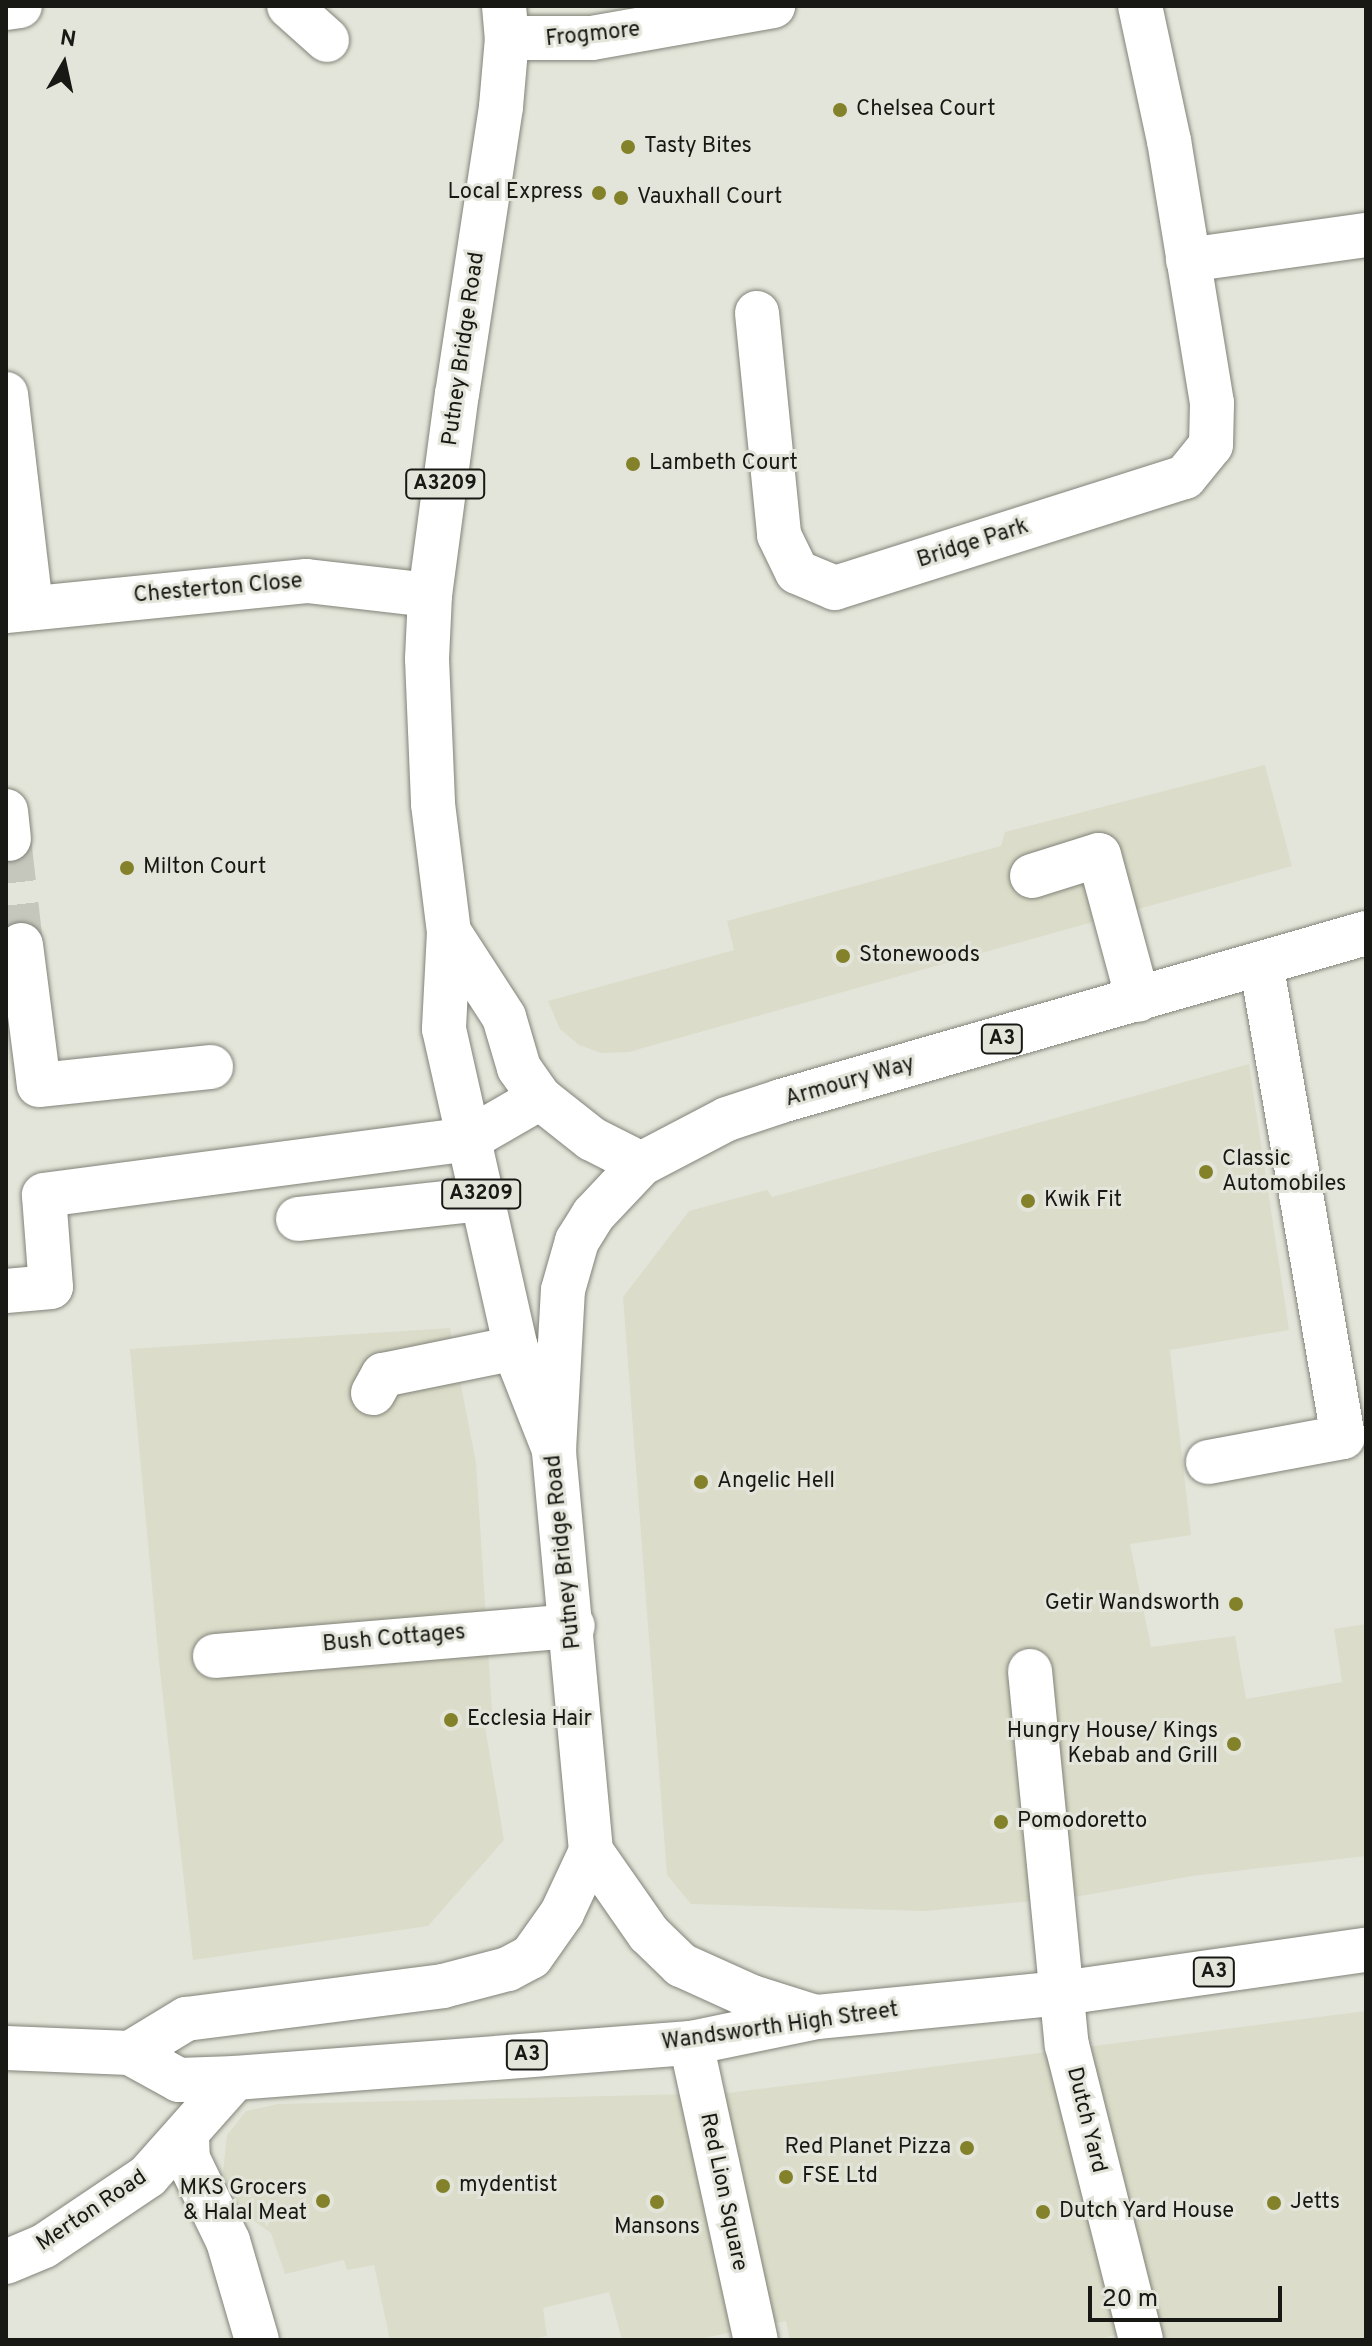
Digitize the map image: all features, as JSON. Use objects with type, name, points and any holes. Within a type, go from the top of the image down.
[{"type":"main road","points":[[6,8],[20,6]]},
{"type":"main road","points":[[289,6],[327,40]]},
{"type":"main road","name":"Frogmore","points":[[506,22],[592,38],[773,6]]},
{"type":"main road","name":"Bridge Park","points":[[757,313],[779,535],[797,572],[835,588],[1185,477],[1211,445],[1212,403],[1140,6]]},
{"type":"main road","name":"Putney Bridge Road","points":[[506,22],[430,595],[427,659],[433,804],[449,932],[444,1029],[516,1348],[554,1450],[573,1626],[591,1851]]},
{"type":"main road","points":[[1188,260],[1366,235]]},
{"type":"main road","points":[[6,394],[18,608]]},
{"type":"main road","name":"Chesterton Close","points":[[18,608],[307,581],[430,595]]},
{"type":"main road","points":[[1032,876],[1099,855],[1138,1000]]},
{"type":"main road","name":"Putney Bridge Road","points":[[449,932],[504,1017],[519,1068],[540,1098],[592,1139],[641,1164]]},
{"type":"main road","name":"Armoury Way","points":[[554,1450],[563,1290],[577,1241],[593,1215],[641,1164],[727,1119],[1262,966],[1366,933]]},
{"type":"main road","points":[[21,945],[39,1085],[211,1067]]},
{"type":"main road","points":[[1208,1462],[1343,1437],[1262,966]]},
{"type":"main road","points":[[6,1291],[51,1287],[44,1195],[469,1139],[540,1098]]},
{"type":"main road","points":[[298,1219],[482,1199]]},
{"type":"main road","points":[[373,1393],[383,1375],[516,1348]]},
{"type":"main road","name":"Bush Cottages","points":[[215,1656],[573,1626]]},
{"type":"main road","name":"Dutch Yard","points":[[1030,1671],[1067,2045],[1141,2340]]},
{"type":"main road","name":"A3","points":[[130,2053],[186,2019],[443,1986],[508,1969],[531,1957],[562,1913],[591,1851],[649,1934],[681,1965],[752,1997],[817,2017]]},
{"type":"main road","name":"Wandsworth High Street","points":[[6,2048],[130,2053],[179,2080],[235,2078],[691,2043],[817,2017],[1062,1993],[1366,1950]]},
{"type":"main road","name":"Red Lion Square","points":[[691,2043],[756,2340]]},
{"type":"main road","name":"Merton Road","points":[[6,2262],[97,2213],[148,2176],[187,2136],[235,2078]]},
{"type":"main road","points":[[187,2136],[188,2159],[228,2241],[257,2340]]},
{"type":"shaded area","points":[[1265,765],[1292,866],[629,1052],[601,1053],[579,1045],[560,1029],[548,1001],[734,950],[727,921],[1001,846],[1005,832]]},
{"type":"shaded area","points":[[1249,1064],[1289,1330],[1170,1350],[1191,1535],[1130,1544],[1151,1647],[1235,1636],[1246,1699],[1342,1682],[1334,1629],[1366,1624],[1366,1856],[1192,1876],[1075,1897],[925,1911],[691,1904],[667,1875],[623,1297],[689,1211],[767,1190],[772,1197]]},
{"type":"shaded area","points":[[450,1328],[476,1463],[492,1712],[483,1714],[504,1840],[428,1926],[193,1960],[159,1662],[130,1349]]},
{"type":"shaded area","points":[[1366,2011],[1366,2340],[1157,2340],[1152,2325],[1096,2340],[790,2340],[786,2321],[694,2340],[622,2340],[609,2292],[543,2308],[547,2336],[528,2340],[390,2340],[374,2265],[347,2270],[344,2260],[285,2274],[271,2233],[240,2211],[223,2172],[227,2135],[246,2111],[278,2104],[728,2093]]},
{"type":"tunnel","points":[[9,839],[21,945]]},
{"type":"place","name":"Chelsea Court","points":[[840,110]]},
{"type":"place","name":"Tasty Bites","points":[[628,147]]},
{"type":"place","name":"Local Express","points":[[599,193]]},
{"type":"place","name":"Vauxhall Court","points":[[621,198]]},
{"type":"place","name":"Lambeth Court","points":[[633,464]]},
{"type":"place","name":"Milton Court","points":[[127,868]]},
{"type":"place","name":"Stonewoods","points":[[843,956]]},
{"type":"place","name":"Classic Automobiles","points":[[1206,1172]]},
{"type":"place","name":"Kwik Fit","points":[[1028,1201]]},
{"type":"place","name":"Angelic Hell","points":[[701,1482]]},
{"type":"place","name":"Getir Wandsworth","points":[[1236,1604]]},
{"type":"place","name":"Ecclesia Hair","points":[[451,1720]]},
{"type":"place","name":"Hungry House/ Kings Kebab and Grill","points":[[1234,1744]]},
{"type":"place","name":"Pomodoretto","points":[[1001,1822]]},
{"type":"place","name":"Red Planet Pizza","points":[[967,2148]]},
{"type":"place","name":"FSE Ltd","points":[[786,2177]]},
{"type":"place","name":"mydentist","points":[[443,2186]]},
{"type":"place","name":"MKS Grocers & Halal Meat","points":[[323,2201]]},
{"type":"place","name":"Mansons","points":[[657,2202]]},
{"type":"place","name":"Jetts","points":[[1274,2203]]},
{"type":"place","name":"Dutch Yard House","points":[[1043,2212]]}]
